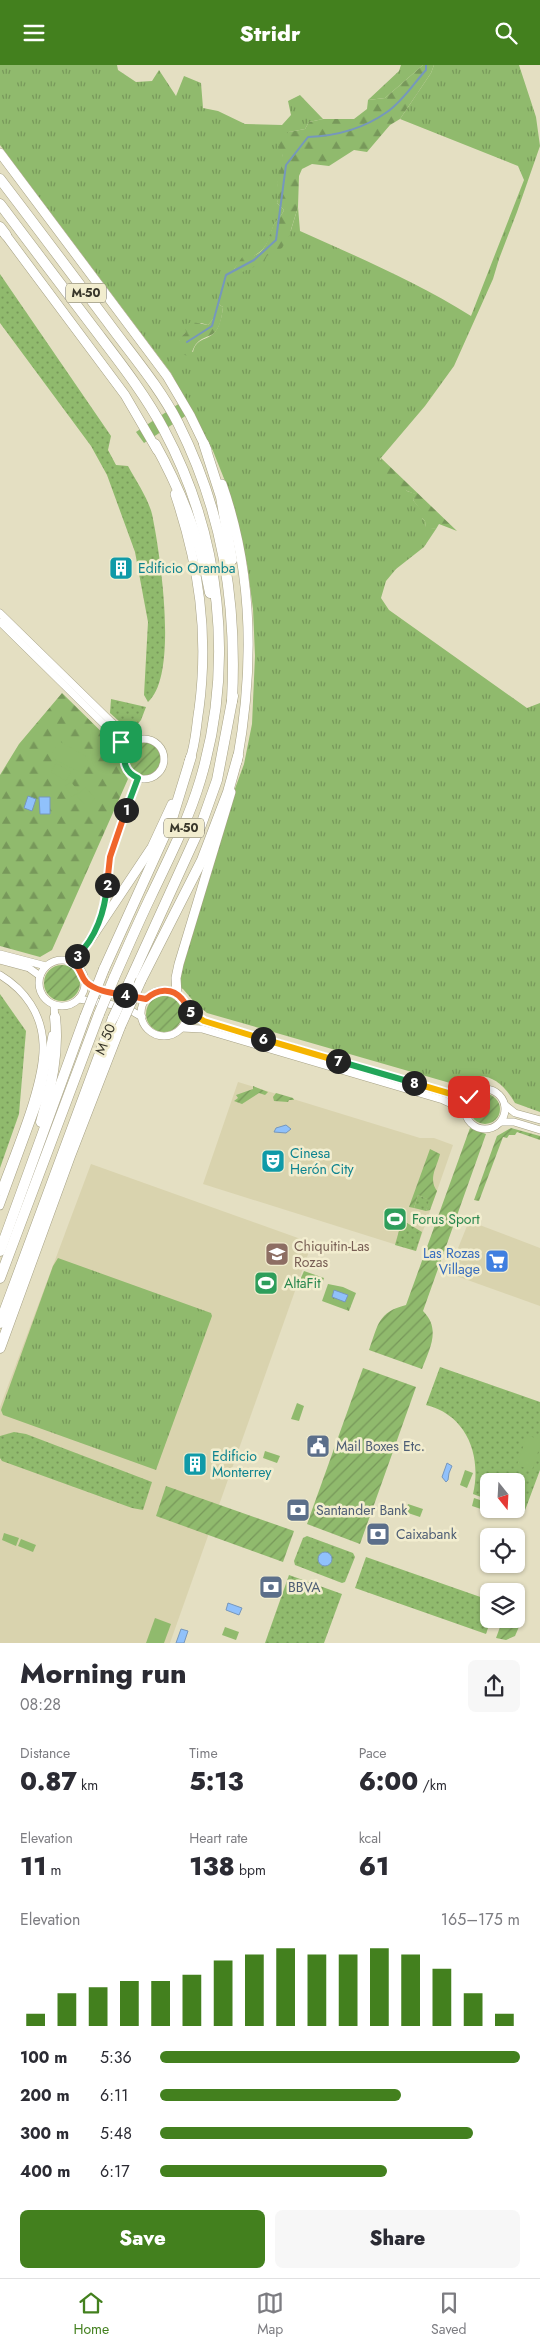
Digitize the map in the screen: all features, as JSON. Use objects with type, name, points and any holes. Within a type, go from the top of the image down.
[{"type":"highway","points":[[0,153],[136,334],[182,400],[214,464],[226,496],[235,529],[245,581],[249,623],[249,672],[245,715],[229,805],[179,964],[176,978],[177,994]]},
{"type":"highway","name":"M-50","points":[[0,179],[124,344],[169,408],[177,423],[209,498],[224,554],[233,622],[232,701]]},
{"type":"highway","name":"M-50","points":[[0,203],[112,353],[165,431],[183,470],[204,530],[214,575],[218,607],[219,666],[210,744],[192,806],[99,1014],[0,1278]]},
{"type":"highway","points":[[2,230],[125,395],[153,442],[177,491],[208,584],[219,666]]},
{"type":"highway","points":[[0,1251],[85,1017],[104,969],[172,819],[191,757],[204,664],[203,622],[197,579],[184,519],[153,442]]},
{"type":"highway","points":[[204,445],[221,497],[231,553],[238,632],[238,670],[232,701]]},
{"type":"highway","name":"M 50","points":[[0,1323],[117,1023],[129,983],[202,825],[217,779],[232,701]]},
{"type":"highway","points":[[0,1348],[117,1023],[202,860],[228,792],[238,756]]},
{"type":"highway","points":[[90,940],[152,847],[168,816],[191,757]]},
{"type":"highway","points":[[4,1240],[52,1081],[57,1036],[55,1017]]},
{"type":"street","points":[[0,613],[130,746]]},
{"type":"street","points":[[0,622],[130,746]]},
{"type":"street","points":[[138,740],[151,741],[163,753],[162,766],[160,771],[150,778],[138,778],[128,771],[124,759],[130,746],[138,740]]},
{"type":"street","points":[[69,961],[79,968],[85,981],[84,990],[79,999],[69,1005],[54,1005],[47,1002],[39,990],[40,975],[46,966],[57,961],[69,961],[79,954],[90,940],[100,920],[106,899],[110,857],[138,778]]},
{"type":"street","points":[[0,954],[46,966]]},
{"type":"street","points":[[0,959],[29,968],[40,975]]},
{"type":"street","points":[[0,975],[17,987],[32,1006],[38,1018],[43,1044],[43,1056],[32,1103],[0,1192]]},
{"type":"street","points":[[85,981],[100,990],[146,999]]},
{"type":"street","points":[[161,991],[177,994],[184,1001],[187,1011],[187,1017],[182,1028],[171,1036],[157,1035],[146,1028],[142,1017],[142,1007],[146,999],[161,991]]},
{"type":"street","points":[[79,999],[125,1007],[142,1017]]},
{"type":"street","points":[[0,1206],[40,1097],[55,1017],[54,1005]]},
{"type":"street","points":[[187,1011],[196,1018],[213,1024],[458,1096],[469,1097]]},
{"type":"street","points":[[182,1028],[202,1029],[443,1100],[465,1110]]},
{"type":"street","points":[[540,1121],[515,1113],[505,1105],[500,1094],[490,1089],[478,1090],[469,1097],[465,1110],[469,1121],[479,1128],[491,1128],[501,1122],[514,1121],[540,1130]]},
{"type":"street","points":[[501,1122],[504,1117],[505,1105]]},
{"type":"shaded area","points":[[238,1082],[420,1138],[434,1138],[453,1145],[416,1251],[203,1184]]},
{"type":"shaded area","points":[[91,1164],[312,1243],[170,1643],[0,1643],[0,1407]]},
{"type":"shaded area","name":"Las Rozas Village","points":[[469,1221],[540,1248],[540,1306],[448,1273]]},
{"type":"green space","points":[[0,65],[117,65],[118,70],[136,82],[152,81],[159,70],[176,96],[184,76],[201,83],[203,108],[218,111],[245,124],[282,125],[291,115],[288,101],[300,95],[323,119],[309,122],[305,129],[289,132],[282,151],[284,163],[277,184],[280,193],[277,203],[284,210],[274,225],[264,248],[254,256],[239,263],[234,269],[267,256],[291,230],[298,207],[300,231],[408,281],[471,316],[524,180],[518,166],[400,119],[431,73],[434,65],[519,65],[536,117],[540,146],[493,279],[454,366],[425,406],[380,459],[407,491],[416,494],[413,500],[423,512],[422,518],[425,521],[426,527],[436,529],[424,547],[396,569],[386,581],[381,598],[389,610],[527,708],[540,703],[540,1112],[515,1103],[504,1088],[490,1078],[483,1076],[475,1077],[457,1085],[207,1013],[183,989],[176,986],[229,805],[244,764],[252,724],[255,656],[253,609],[247,564],[225,481],[213,451],[171,373],[0,145]],"holes":[[[218,304],[223,307],[217,328],[213,334],[198,342],[193,352],[179,343],[182,336],[191,329],[201,323],[208,325],[214,318]]]},
{"type":"green space","points":[[401,65],[423,65],[385,98],[368,100],[399,71]]},
{"type":"green space","points":[[423,65],[434,65],[431,73],[400,119],[390,125],[367,152],[354,150],[329,166],[312,164],[302,169],[299,176],[298,207],[289,236],[282,248],[267,256],[263,263],[240,273],[234,269],[243,256],[256,255],[264,248],[273,226],[284,210],[277,203],[277,183],[283,160],[278,147],[280,138],[289,132],[305,129],[309,122],[323,119],[354,119],[367,109],[368,100],[385,98]]},
{"type":"green space","points":[[0,274],[111,436],[108,450],[116,465],[128,466],[150,508],[159,556],[165,613],[165,641],[163,667],[157,688],[148,702],[144,695],[148,622],[135,552],[107,475],[91,446],[0,323]]},
{"type":"green space","points":[[218,304],[223,307],[217,330],[197,343],[189,356],[180,354],[176,350],[180,338],[186,332],[185,325],[192,322],[208,325],[214,318]]},
{"type":"green space","points":[[189,397],[196,409],[144,443],[136,432]]},
{"type":"green space","points":[[381,458],[457,531],[439,524],[436,529],[426,528],[422,512],[413,500],[415,494],[403,489],[387,476]]},
{"type":"green space","points":[[62,693],[120,750],[121,765],[128,779],[52,950],[40,957],[0,946],[0,775],[19,744]]},
{"type":"green space","points":[[111,699],[146,707],[141,720],[131,732],[110,713]]},
{"type":"green space","points":[[59,741],[89,758],[81,773],[50,757]]},
{"type":"green space","points":[[144,742],[151,743],[156,747],[160,752],[160,766],[156,771],[151,775],[144,776],[137,775],[132,771],[128,766],[127,759],[128,752],[132,747],[137,743]]},
{"type":"green space","points":[[56,763],[71,772],[66,781],[51,772]]},
{"type":"green space","points":[[71,782],[79,792],[72,797],[65,786]]},
{"type":"green space","points":[[85,787],[95,798],[90,805],[85,805],[77,796]]},
{"type":"green space","points":[[62,965],[69,966],[75,970],[79,976],[79,990],[75,996],[69,1000],[62,1001],[55,1000],[49,996],[45,990],[44,983],[45,976],[49,970],[55,966]]},
{"type":"green space","points":[[0,994],[26,1031],[19,1114],[0,1168]]},
{"type":"green space","points":[[164,996],[171,997],[177,1001],[181,1007],[181,1021],[177,1027],[171,1031],[164,1032],[157,1031],[151,1027],[147,1021],[146,1014],[147,1007],[151,1001],[157,997]]},
{"type":"green space","points":[[253,1086],[268,1092],[265,1095],[259,1093],[242,1104],[234,1101],[238,1098],[236,1095],[253,1089]]},
{"type":"green space","points":[[276,1093],[293,1098],[294,1100],[289,1100],[288,1102],[274,1101],[273,1097]]},
{"type":"green space","points":[[485,1094],[491,1095],[499,1103],[499,1115],[491,1123],[485,1124],[479,1123],[471,1115],[470,1109],[471,1103],[479,1095]]},
{"type":"green space","points":[[470,1128],[486,1134],[423,1311],[432,1325],[433,1332],[431,1346],[422,1369],[369,1350],[377,1327],[384,1316],[390,1311],[406,1305]]},
{"type":"green space","points":[[511,1128],[540,1136],[540,1140],[517,1132],[515,1135],[509,1135],[507,1138],[503,1137],[479,1201],[474,1200],[497,1136]]},
{"type":"green space","points":[[430,1149],[440,1154],[433,1177],[434,1186],[437,1191],[430,1210],[426,1211],[429,1200],[418,1195],[414,1208],[409,1207]]},
{"type":"green space","points":[[418,1195],[430,1200],[426,1211],[414,1208]]},
{"type":"green space","points":[[402,1220],[422,1232],[416,1251],[395,1245]]},
{"type":"green space","points":[[58,1258],[211,1313],[212,1316],[156,1470],[3,1415],[1,1410],[53,1266]]},
{"type":"green space","points":[[304,1271],[324,1278],[321,1287],[300,1280]]},
{"type":"green space","points":[[328,1284],[343,1287],[356,1293],[349,1311],[322,1301]]},
{"type":"green space","points":[[440,1367],[540,1402],[540,1470],[525,1510],[525,1473],[480,1473],[480,1497],[473,1494],[475,1465],[468,1439],[452,1418],[440,1410],[426,1405]]},
{"type":"green space","points":[[363,1368],[416,1387],[360,1544],[307,1524]]},
{"type":"green space","points":[[297,1403],[304,1406],[299,1421],[291,1419]]},
{"type":"green space","points":[[14,1432],[26,1434],[152,1482],[143,1510],[132,1508],[2,1461],[0,1458],[0,1436]]},
{"type":"green space","points":[[527,1435],[540,1440],[540,1446],[532,1470],[517,1465]]},
{"type":"green space","points":[[265,1451],[280,1456],[277,1463],[263,1458]]},
{"type":"green space","points":[[465,1470],[473,1473],[467,1488],[460,1485]]},
{"type":"green space","points":[[166,1486],[294,1531],[283,1562],[156,1516]]},
{"type":"green space","points":[[474,1498],[480,1500],[480,1509],[472,1506]]},
{"type":"green space","points":[[408,1504],[423,1509],[420,1517],[405,1512]]},
{"type":"green space","points":[[4,1533],[19,1538],[16,1546],[2,1540]]},
{"type":"green space","points":[[307,1536],[353,1553],[355,1557],[345,1582],[342,1583],[295,1565],[294,1561],[303,1538]]},
{"type":"green space","points":[[21,1539],[36,1545],[33,1552],[18,1546]]},
{"type":"green space","points":[[366,1557],[480,1597],[480,1628],[488,1628],[486,1634],[355,1588]]},
{"type":"green space","points":[[289,1575],[342,1594],[324,1643],[265,1643]]},
{"type":"green space","points":[[155,1618],[171,1624],[164,1643],[146,1643]]},
{"type":"green space","points":[[225,1627],[239,1632],[236,1640],[222,1635]]},
{"type":"green space","points":[[500,1628],[518,1628],[515,1636],[506,1640],[496,1638]]},
{"type":"water","points":[[28,796],[36,799],[32,811],[24,808]]},
{"type":"water","points":[[39,797],[50,797],[50,814],[40,814]]},
{"type":"water","points":[[286,1125],[291,1129],[286,1133],[274,1132],[276,1128]]},
{"type":"water","points":[[334,1290],[348,1295],[345,1302],[332,1297]]},
{"type":"water","points":[[447,1463],[452,1466],[446,1482],[442,1477]]},
{"type":"water","points":[[325,1552],[330,1554],[332,1559],[330,1564],[325,1566],[320,1564],[318,1559],[320,1554]]},
{"type":"water","points":[[228,1603],[242,1608],[239,1615],[226,1610]]},
{"type":"water","points":[[181,1629],[188,1631],[184,1643],[176,1643]]},
{"type":"waterway","points":[[187,342],[212,326],[226,275],[254,260],[276,240],[286,165],[308,137],[349,131],[378,118],[403,98],[426,70],[426,65]]},
{"type":"place","name":"Edificio Oramba","points":[[121,568]]},
{"type":"place","name":"Cinesa Herón City","points":[[273,1161]]},
{"type":"place","name":"Forus Sport","points":[[395,1219]]},
{"type":"place","name":"Chiquitin-Las Rozas","points":[[277,1254]]},
{"type":"place","name":"Las Rozas Village","points":[[497,1261]]},
{"type":"place","name":"AltaFit","points":[[266,1283]]},
{"type":"place","name":"Mail Boxes Etc.","points":[[318,1446]]},
{"type":"place","name":"Edificio Monterrey","points":[[195,1464]]},
{"type":"place","name":"Santander Bank","points":[[298,1510]]},
{"type":"place","name":"Caixabank","points":[[378,1534]]},
{"type":"place","name":"BBVA","points":[[271,1587]]},
{"type":"route","points":[[121,742],[128,748],[124,759],[125,765],[128,771],[138,778],[110,857],[106,899],[100,920],[90,940],[79,954],[69,961],[79,968],[85,981],[100,990],[146,999],[155,992],[166,990],[181,997],[187,1011],[204,1021],[458,1096],[469,1097]]}]
